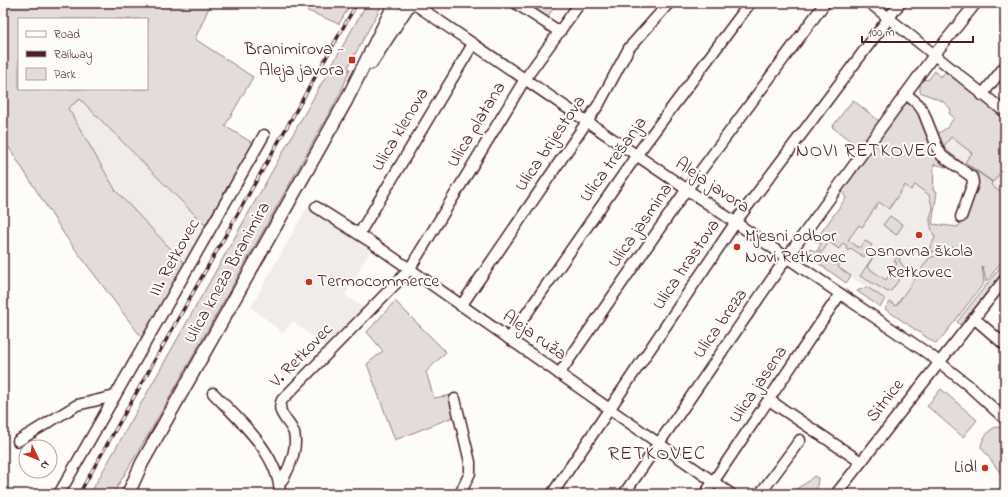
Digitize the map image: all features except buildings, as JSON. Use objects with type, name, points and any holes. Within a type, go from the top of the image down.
[{"type":"main road","name":"Ulica kneza Branimira","points":[[128,494],[142,463],[346,101],[395,3]]},
{"type":"main road","name":"Ulica kneza Branimira","points":[[346,101],[410,3]]},
{"type":"main road","name":"Ulica kneza Branimira","points":[[119,494],[142,463]]},
{"type":"street","name":"Aleja javora","points":[[413,3],[939,361],[983,398],[1005,419]]},
{"type":"street","name":"Ulica platana","points":[[409,270],[525,78],[580,3]]},
{"type":"street","name":"Ulica brijestova","points":[[461,306],[605,95],[629,48],[669,3]]},
{"type":"street","name":"Ulica trešanja","points":[[509,340],[637,156],[750,3]]},
{"type":"street","name":"Ulica jasmina","points":[[559,374],[686,189],[825,3]]},
{"type":"street","points":[[870,3],[982,95],[1005,112]]},
{"type":"street","name":"Ulica hrastova","points":[[552,494],[736,223],[900,3]]},
{"type":"street","name":"Ulica breza","points":[[624,494],[787,257],[934,55],[976,3]]},
{"type":"street","points":[[517,4],[560,32]]},
{"type":"street","name":"Ulica klenova","points":[[359,234],[473,44]]},
{"type":"street","points":[[982,95],[1005,66]]},
{"type":"street","points":[[906,94],[918,104],[923,111],[942,156],[972,177],[973,183],[961,217]]},
{"type":"street","name":"III. Retkovec","points":[[59,494],[264,135]]},
{"type":"street","name":"Aleja ruža","points":[[316,207],[359,234],[731,494]]},
{"type":"street","name":"V. Retkovec","points":[[280,483],[288,469],[295,437],[280,410],[279,405],[282,400],[409,270]]},
{"type":"street","name":"Sitnice","points":[[836,494],[939,361],[1005,279]]},
{"type":"street","name":"Ulica jasena","points":[[705,494],[840,294]]},
{"type":"street","points":[[974,318],[1005,345]]},
{"type":"street","points":[[213,394],[255,436],[276,473],[280,483],[280,494]]},
{"type":"street","points":[[21,439],[77,405],[115,396]]},
{"type":"street","points":[[455,399],[470,462],[470,473],[460,494]]},
{"type":"street","points":[[769,400],[860,462]]},
{"type":"street","points":[[760,494],[800,440]]},
{"type":"shaded area","name":"Osnovna škola Retkovec","points":[[978,97],[1005,118],[1005,252],[938,337],[820,255],[874,177],[933,151],[935,183],[933,190],[937,192],[932,224],[958,229],[982,182],[939,147]]},
{"type":"shaded area","points":[[80,99],[205,225],[185,264],[116,191],[68,108]]},
{"type":"shaded area","points":[[309,208],[371,249],[345,295],[364,308],[325,347],[293,321],[283,333],[251,307],[306,209]]},
{"type":"green space","points":[[3,3],[211,3],[195,39],[253,77],[225,126],[254,144],[205,225],[80,99],[68,108],[116,191],[185,264],[142,338],[66,237],[3,138]]},
{"type":"green space","points":[[289,3],[351,3],[339,24]]},
{"type":"green space","points":[[367,3],[391,3],[388,8],[382,5],[348,67],[350,69],[341,92],[162,411],[113,494],[90,494]]},
{"type":"green space","points":[[522,3],[557,3],[546,19]]},
{"type":"green space","points":[[935,71],[940,77],[947,71],[1005,117],[1005,167],[993,182],[965,162],[972,153],[951,137],[943,147],[963,164],[965,163],[992,182],[991,185],[1005,196],[1005,257],[986,282],[982,266],[984,283],[940,340],[935,343],[885,309],[890,302],[896,306],[929,258],[957,249],[954,247],[927,253],[935,238],[930,224],[930,217],[933,209],[929,195],[915,185],[911,190],[905,185],[889,209],[879,202],[862,227],[859,225],[848,240],[859,248],[865,241],[872,245],[864,257],[851,248],[848,251],[846,249],[847,246],[843,243],[839,249],[829,242],[822,252],[818,249],[821,244],[815,241],[846,198],[842,191],[845,185],[844,184],[907,99],[914,103],[946,163],[946,167],[934,164],[933,190],[937,192],[932,224],[958,227],[978,189],[945,155],[935,135],[947,128],[954,118],[949,113],[951,109],[942,101],[920,92],[920,83],[923,79],[928,80]]},
{"type":"green space","points":[[853,100],[879,121],[860,148],[832,127]]},
{"type":"green space","points":[[890,216],[903,225],[896,235],[883,225]]},
{"type":"green space","points":[[810,249],[816,252],[817,250],[835,265],[838,261],[840,263],[838,267],[851,276],[846,283],[814,260],[815,258],[812,256],[810,259],[807,253]]},
{"type":"green space","points":[[878,249],[867,267],[886,280],[897,263],[894,261],[901,252],[903,253],[899,260],[906,270],[891,291],[888,292],[860,276]]},
{"type":"green space","points":[[1005,261],[1005,269],[961,325],[957,322]]},
{"type":"green space","points":[[867,287],[885,299],[880,307],[857,291]]},
{"type":"green space","points":[[395,301],[446,352],[426,372],[434,398],[452,395],[458,415],[395,440],[367,364],[383,351],[367,332]]},
{"type":"green space","points":[[941,389],[977,420],[963,437],[927,406]]},
{"type":"green space","points":[[996,427],[1001,428],[1005,432],[1005,479],[981,447],[986,435],[990,430]]},
{"type":"green space","points":[[814,476],[818,478],[816,494],[796,494],[796,489]]},
{"type":"railway","points":[[79,494],[357,3]]},
{"type":"place","name":"Branimirova - Aleja javora","points":[[352,60]]},
{"type":"place","name":"Osnovna škola Retkovec","points":[[919,235]]},
{"type":"place","name":"Mjesni odbor Novi Retkovec","points":[[737,247]]},
{"type":"place","name":"Termocommerce","points":[[309,282]]},
{"type":"place","name":"Lidl","points":[[985,468]]},
{"type":"district","name":"NOVI RETKOVEC","points":[[867,151]]},
{"type":"district","name":"RETKOVEC","points":[[657,454]]}]
